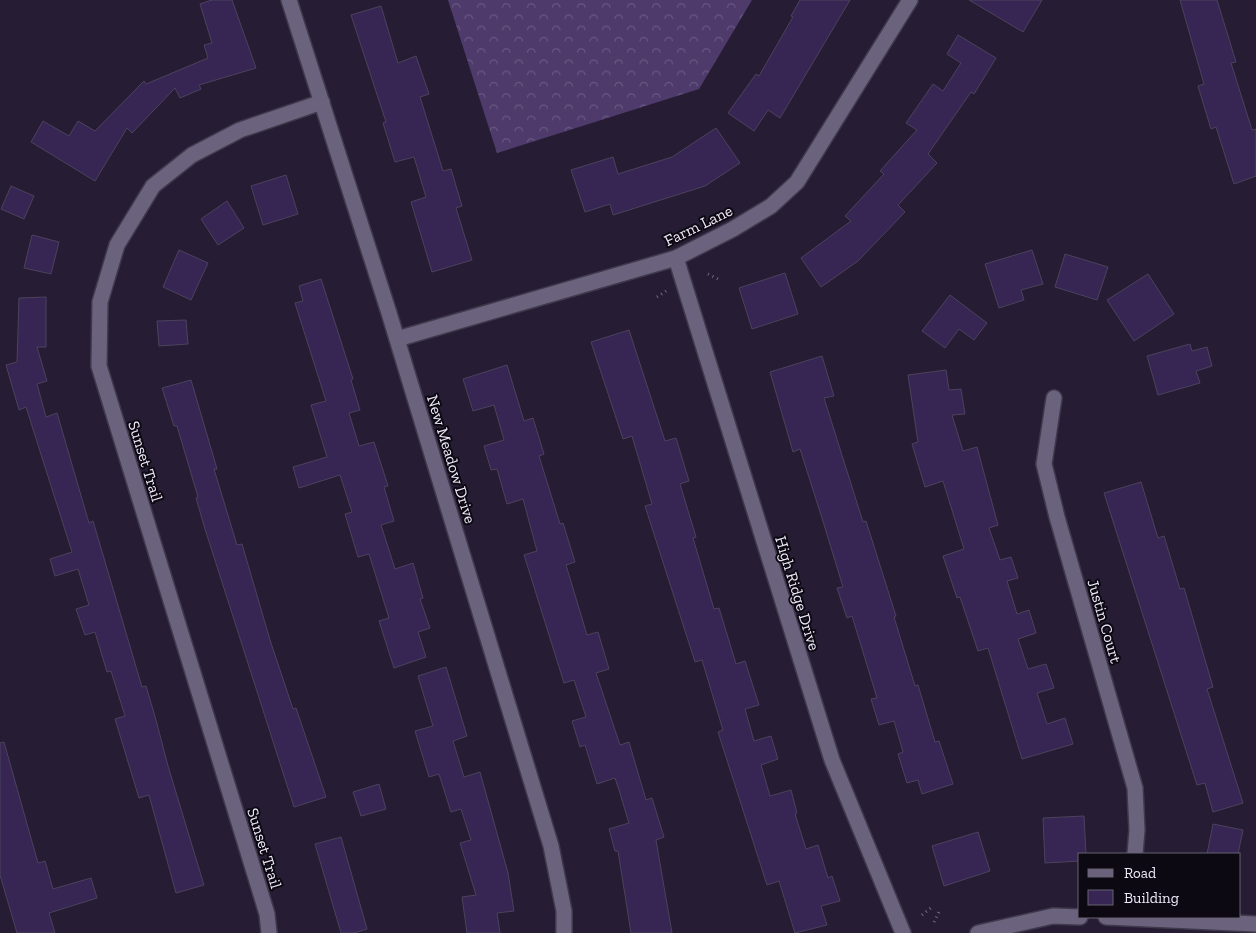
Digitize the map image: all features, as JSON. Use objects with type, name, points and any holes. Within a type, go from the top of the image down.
[{"type":"street","name":"New Meadow Drive","points":[[289,0],[398,339],[551,846],[564,911],[564,933]]},
{"type":"street","name":"Farm Lane","points":[[398,339],[676,258],[733,229],[771,206],[797,182],[910,0]]},
{"type":"street","name":"Sunset Trail","points":[[270,933],[267,914],[99,366],[100,302],[117,245],[153,186],[192,155],[240,130],[322,102]]},
{"type":"street","name":"High Ridge Drive","points":[[676,258],[832,760],[903,933]]},
{"type":"street","name":"Justin Court","points":[[1054,398],[1044,464],[1059,526],[1135,788],[1137,830],[1135,853]]},
{"type":"street","points":[[978,933],[1053,916],[1078,916]]},
{"type":"street","points":[[1148,918],[1256,924]]},
{"type":"path","points":[[708,274],[720,280]]},
{"type":"path","points":[[657,297],[666,290]]},
{"type":"path","points":[[922,916],[932,907]]},
{"type":"path","points":[[934,922],[939,912]]},
{"type":"green space","points":[[448,0],[752,0],[699,89],[497,153]]},
{"type":"building","points":[[212,0],[232,0],[256,68],[199,85],[201,89],[180,98],[175,88],[132,133],[127,128],[95,181],[31,142],[43,121],[69,136],[78,121],[95,131],[144,81],[146,84],[208,58],[204,45],[212,43],[200,4]]},
{"type":"building","points":[[800,0],[850,0],[780,118],[768,110],[754,131],[728,113],[756,74],[759,76],[793,17],[791,16]]},
{"type":"building","points":[[969,0],[1042,0],[1023,32]]},
{"type":"building","points":[[1180,0],[1217,0],[1236,62],[1231,63],[1252,130],[1256,129],[1256,176],[1234,184],[1216,127],[1211,129],[1198,86],[1204,84]]},
{"type":"building","points":[[381,6],[398,63],[416,56],[429,94],[420,97],[443,171],[451,169],[462,206],[456,208],[472,260],[432,272],[411,202],[426,197],[414,157],[395,162],[383,123],[386,122],[351,15]]},
{"type":"building","points":[[958,35],[996,58],[974,94],[971,92],[928,154],[937,163],[898,205],[905,212],[858,261],[821,287],[801,258],[851,221],[845,216],[884,174],[880,171],[917,130],[906,123],[933,84],[943,91],[961,63],[947,54]]},
{"type":"building","points":[[716,128],[740,163],[705,186],[613,215],[610,204],[585,212],[571,170],[613,157],[618,174],[672,157]]},
{"type":"building","points":[[286,175],[298,214],[263,225],[251,186]]},
{"type":"building","points":[[11,186],[34,196],[24,219],[1,209]]},
{"type":"building","points":[[227,201],[244,228],[218,245],[201,219]]},
{"type":"building","points":[[32,235],[59,242],[51,274],[24,268]]},
{"type":"building","points":[[179,250],[208,263],[191,300],[163,287]]},
{"type":"building","points":[[1032,250],[1043,284],[1021,290],[1024,300],[999,308],[985,264]]},
{"type":"building","points":[[1065,254],[1108,267],[1097,300],[1055,287]]},
{"type":"building","points":[[785,273],[798,314],[752,329],[739,288]]},
{"type":"building","points":[[1148,274],[1174,314],[1134,341],[1107,300]]},
{"type":"building","points":[[321,279],[353,379],[351,380],[360,410],[349,413],[359,446],[374,442],[388,486],[384,487],[394,521],[381,525],[395,569],[413,563],[423,598],[420,599],[430,628],[418,632],[426,657],[394,668],[379,621],[389,618],[369,554],[358,557],[345,514],[352,512],[340,475],[299,488],[293,467],[327,457],[311,405],[326,401],[295,303],[303,301],[299,286]]},
{"type":"building","points":[[950,295],[987,323],[974,340],[959,329],[945,348],[922,331]]},
{"type":"building","points":[[46,297],[46,347],[37,347],[47,381],[37,384],[46,417],[57,413],[89,523],[93,521],[142,687],[146,686],[204,885],[176,893],[149,795],[139,798],[115,719],[125,716],[111,671],[107,672],[95,632],[85,635],[76,609],[89,605],[78,569],[55,576],[50,559],[72,552],[26,407],[19,410],[6,365],[17,362],[19,298]]},
{"type":"building","points":[[186,320],[188,344],[159,346],[157,321]]},
{"type":"building","points":[[629,330],[665,441],[676,438],[689,481],[680,484],[696,537],[693,538],[714,609],[719,608],[736,664],[745,661],[759,705],[745,709],[754,741],[771,736],[778,759],[761,765],[770,796],[791,790],[797,813],[795,814],[806,849],[818,845],[828,878],[832,876],[840,901],[821,906],[827,925],[795,933],[779,881],[767,885],[718,732],[723,730],[702,660],[695,662],[645,506],[652,504],[632,436],[623,439],[591,342]]},
{"type":"building","points":[[1190,344],[1192,351],[1207,347],[1212,366],[1196,371],[1200,383],[1158,395],[1147,356]]},
{"type":"building","points":[[822,356],[834,396],[824,398],[863,522],[866,521],[896,616],[894,617],[915,686],[918,685],[935,742],[939,741],[953,784],[922,794],[918,780],[907,783],[898,754],[903,752],[894,721],[879,725],[871,699],[877,698],[852,616],[847,618],[837,588],[843,587],[822,518],[800,449],[793,452],[770,372]]},
{"type":"building","points":[[507,365],[524,421],[533,418],[544,454],[539,456],[560,524],[563,523],[575,562],[566,565],[587,635],[598,632],[609,669],[596,673],[620,745],[629,742],[646,800],[652,798],[664,837],[656,840],[672,933],[631,933],[618,851],[615,851],[609,829],[629,823],[619,790],[615,778],[597,784],[585,745],[580,747],[572,721],[586,717],[574,680],[564,683],[524,555],[537,551],[523,499],[507,504],[497,469],[491,470],[484,446],[504,440],[494,405],[473,411],[463,379]]},
{"type":"building","points":[[946,370],[949,390],[961,389],[965,414],[952,415],[963,451],[977,447],[998,525],[989,528],[1000,560],[1011,557],[1018,578],[1007,581],[1017,614],[1029,610],[1036,633],[1018,639],[1028,669],[1046,664],[1054,688],[1037,693],[1047,724],[1065,718],[1073,744],[1022,759],[988,648],[978,651],[960,597],[957,598],[943,556],[964,549],[943,481],[925,487],[912,444],[918,442],[908,375]]},
{"type":"building","points":[[191,380],[217,469],[214,469],[237,545],[242,544],[270,640],[293,709],[296,708],[326,797],[294,807],[205,529],[196,498],[198,497],[177,426],[174,426],[162,388]]},
{"type":"building","points":[[1141,482],[1158,538],[1164,536],[1180,589],[1184,588],[1213,687],[1207,689],[1243,803],[1213,812],[1205,783],[1197,785],[1104,493]]},
{"type":"building","points":[[446,667],[467,736],[453,741],[464,777],[480,772],[508,873],[514,911],[497,913],[500,933],[467,933],[462,897],[476,895],[460,843],[471,840],[461,809],[451,812],[439,774],[429,777],[415,731],[433,726],[418,676]]},
{"type":"building","points":[[4,742],[38,863],[45,861],[53,889],[91,878],[97,898],[49,913],[55,933],[17,933],[0,875],[0,743]]},
{"type":"building","points":[[379,784],[386,809],[361,816],[353,792]]},
{"type":"building","points":[[1084,816],[1086,853],[1078,853],[1078,861],[1045,863],[1043,818]]},
{"type":"building","points":[[1213,824],[1243,830],[1238,853],[1207,853]]},
{"type":"building","points":[[978,832],[990,871],[944,886],[932,846]]},
{"type":"building","points":[[341,837],[367,929],[354,933],[341,933],[315,844]]}]
